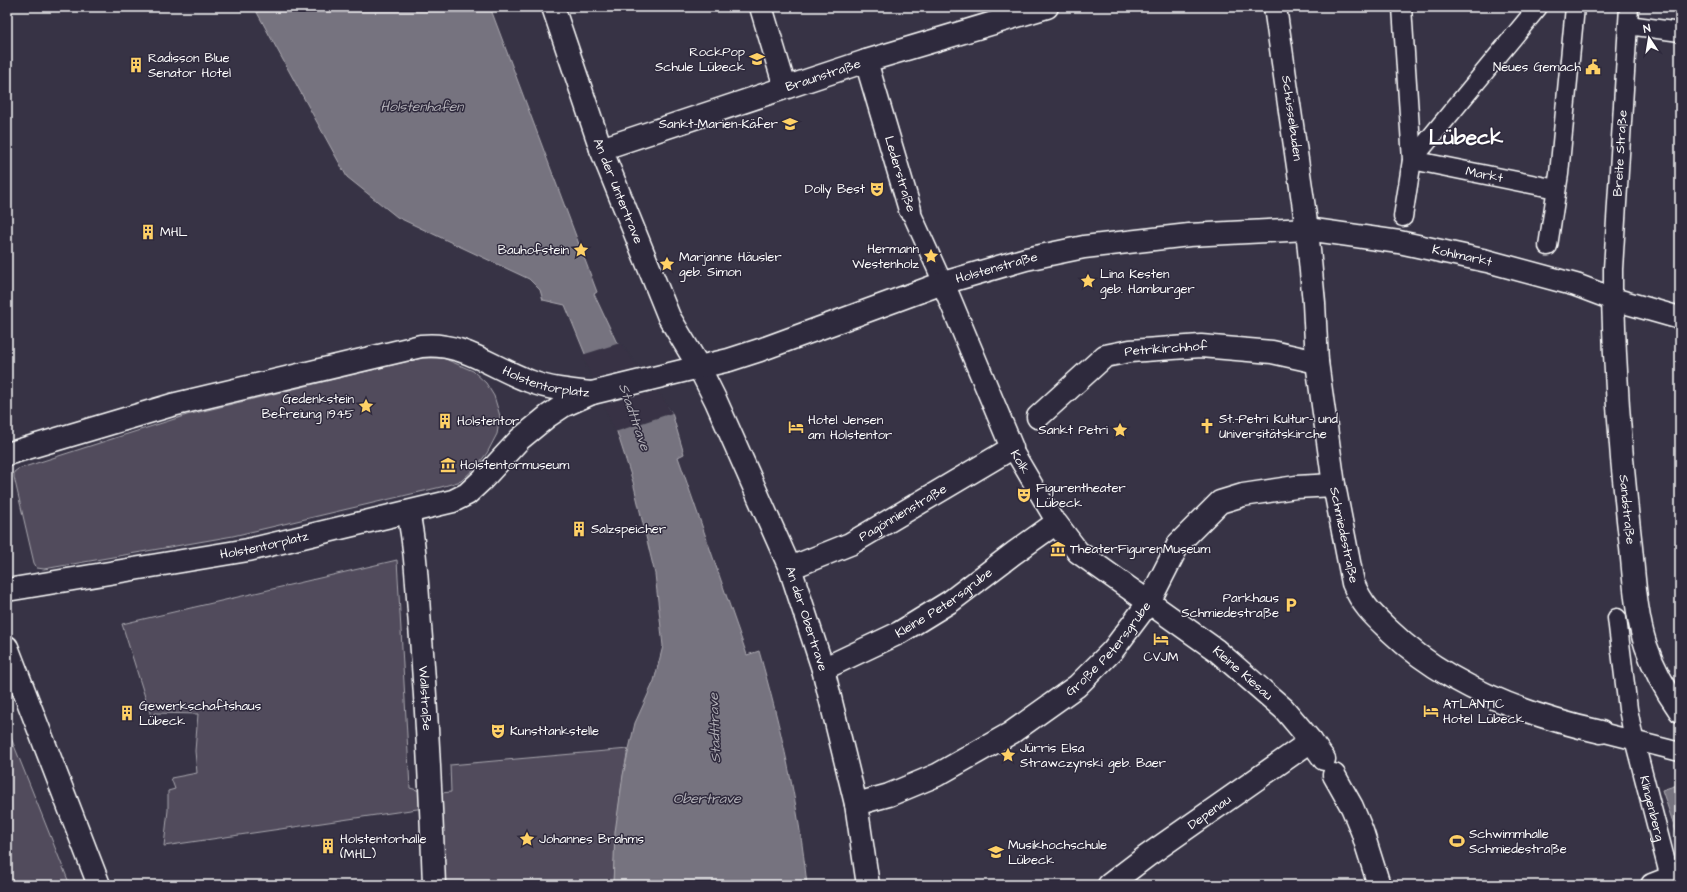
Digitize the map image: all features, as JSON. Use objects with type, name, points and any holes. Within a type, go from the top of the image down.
[{"type":"street","name":"An der Untertrave","points":[[553,7],[601,149],[669,317],[700,367]]},
{"type":"street","points":[[761,7],[785,87]]},
{"type":"street","name":"Braunstraße","points":[[601,149],[866,61],[1047,7]]},
{"type":"street","name":"Schüsselbuden","points":[[1275,7],[1307,230]]},
{"type":"street","points":[[1402,7],[1412,160],[1403,217]]},
{"type":"street","points":[[1412,160],[1538,7]]},
{"type":"street","points":[[1548,246],[1556,189],[1574,7]]},
{"type":"street","name":"Breite Straße","points":[[1613,299],[1613,269],[1629,7]]},
{"type":"street","points":[[1628,25],[1680,32]]},
{"type":"street","name":"Lederstraße","points":[[866,61],[910,210],[943,283]]},
{"type":"street","name":"Markt","points":[[1412,160],[1556,189]]},
{"type":"street","name":"Holstenstraße","points":[[594,393],[729,360],[766,348],[943,283],[1026,259],[1084,247],[1189,235],[1307,230]]},
{"type":"street","name":"Kohlmarkt","points":[[1307,230],[1399,242],[1487,261],[1576,285],[1613,299],[1680,318]]},
{"type":"street","name":"Schmiedestraße","points":[[1307,230],[1314,303],[1317,362],[1334,485],[1353,583],[1359,598],[1368,610],[1404,645],[1457,680],[1507,704],[1571,725],[1634,739]]},
{"type":"street","name":"Kolk","points":[[943,283],[1012,448],[1056,523],[1078,552],[1149,602]]},
{"type":"street","name":"Sandstraße","points":[[1613,299],[1614,342],[1623,476],[1640,615],[1646,645],[1655,668],[1665,689],[1680,710]]},
{"type":"street","name":"Holstentorplatz","points":[[7,454],[172,405],[433,344],[464,351],[535,383],[558,389],[594,393]]},
{"type":"street","name":"Petrikirchhof","points":[[1038,417],[1105,356],[1130,351],[1201,346],[1272,352],[1317,362]]},
{"type":"street","name":"An der Obertrave","points":[[700,367],[790,568],[823,670],[856,804],[868,885]]},
{"type":"street","name":"Holstentorplatz","points":[[7,590],[248,550],[453,501],[467,494],[534,427],[563,406],[594,393]]},
{"type":"street","name":"Pagönnienstraße","points":[[790,568],[850,544],[1012,448]]},
{"type":"street","name":"Große Petersgrube","points":[[856,804],[889,795],[937,774],[1011,733],[1054,704],[1077,686],[1113,650],[1149,602],[1180,543],[1220,502],[1243,495],[1289,488],[1334,485]]},
{"type":"street","name":"Wallstraße","points":[[408,512],[414,540],[418,591],[431,794],[434,885]]},
{"type":"street","name":"Kleine Petersgrube","points":[[823,670],[899,633],[944,605],[1056,523]]},
{"type":"street","name":"Kleine Kiesau","points":[[1149,602],[1216,650],[1284,709],[1311,741],[1329,767],[1352,807],[1362,830],[1379,885]]},
{"type":"street","name":"Klingenberg","points":[[1617,618],[1628,709],[1665,883]]},
{"type":"street","points":[[7,647],[99,885]]},
{"type":"street","points":[[1634,739],[1680,752]]},
{"type":"street","name":"Depenau","points":[[1109,885],[1147,856],[1311,741]]},
{"type":"shaded area","points":[[421,358],[443,358],[473,371],[486,383],[494,396],[500,416],[497,434],[487,453],[476,467],[461,481],[233,536],[44,569],[37,568],[34,563],[14,477],[14,472],[18,469],[187,415]]},
{"type":"shaded area","points":[[397,560],[410,788],[431,794],[451,792],[450,765],[628,749],[618,817],[613,885],[434,885],[431,807],[164,846],[168,810],[168,791],[175,789],[171,778],[197,773],[195,751],[198,714],[154,713],[154,715],[151,716],[122,624]]},
{"type":"shaded area","points":[[7,728],[70,885],[7,885]]},
{"type":"water","points":[[254,7],[490,7],[597,292],[594,294],[616,341],[672,413],[684,454],[678,457],[747,655],[759,651],[775,709],[788,767],[804,855],[807,885],[613,885],[615,832],[623,775],[635,723],[654,681],[663,646],[655,574],[633,482],[617,432],[565,305],[543,300],[540,290],[529,279],[397,217],[347,177]]},
{"type":"water","points":[[1680,784],[1680,843],[1662,790]]},
{"type":"pier","points":[[620,343],[672,413],[615,432],[582,355]]},
{"type":"place","name":"RockPop Schule Lübeck","points":[[757,59]]},
{"type":"place","name":"Radisson Blue Senator Hotel","points":[[136,65]]},
{"type":"place","name":"Neues Gemach","points":[[1593,67]]},
{"type":"place","name":"Sankt-Marien-Käfer","points":[[790,124]]},
{"type":"place","name":"Dolly Best","points":[[877,189]]},
{"type":"place","name":"MHL","points":[[148,232]]},
{"type":"place","name":"Bauhofstein","points":[[581,250]]},
{"type":"place","name":"Hermann Westenholz","points":[[931,256]]},
{"type":"place","name":"Marjanne Häusler geb. Simon","points":[[667,264]]},
{"type":"place","name":"Lina Kesten geb. Hamburger","points":[[1088,281]]},
{"type":"place","name":"Gedenkstein Befreiung 1945","points":[[366,406]]},
{"type":"place","name":"Holstentor","points":[[445,421]]},
{"type":"place","name":"St.-Petri Kultur- und Universitätskirche","points":[[1207,426]]},
{"type":"place","name":"Hotel Jensen am Holstentor","points":[[796,427]]},
{"type":"place","name":"Sankt Petri","points":[[1120,430]]},
{"type":"place","name":"Holstentormuseum","points":[[448,465]]},
{"type":"place","name":"Figurentheater Lübeck","points":[[1024,495]]},
{"type":"place","name":"Salzspeicher","points":[[579,529]]},
{"type":"place","name":"TheaterFigurenMuseum","points":[[1058,549]]},
{"type":"place","name":"Parkhaus Schmiedestraße","points":[[1291,605]]},
{"type":"place","name":"CVJM","points":[[1161,639]]},
{"type":"place","name":"ATLANTIC Hotel Lübeck","points":[[1431,711]]},
{"type":"place","name":"Gewerkschaftshaus Lübeck","points":[[127,713]]},
{"type":"place","name":"Kunsttankstelle","points":[[498,731]]},
{"type":"place","name":"Jürris Elsa Strawczynski geb. Baer","points":[[1008,755]]},
{"type":"place","name":"Johannes Brahms","points":[[527,839]]},
{"type":"place","name":"Schwimmhalle Schmiedestraße","points":[[1457,841]]},
{"type":"place","name":"Holstentorhalle (MHL)","points":[[328,846]]},
{"type":"place","name":"Musikhochschule Lübeck","points":[[996,852]]},
{"type":"district","name":"Lübeck","points":[[1466,137]]},
{"type":"water label","name":"Holstenhafen","points":[[422,107]]},
{"type":"water label","name":"Stadttrave","points":[[634,417]]},
{"type":"water label","name":"Stadttrave","points":[[715,728]]},
{"type":"water label","name":"Obertrave","points":[[707,799]]}]
